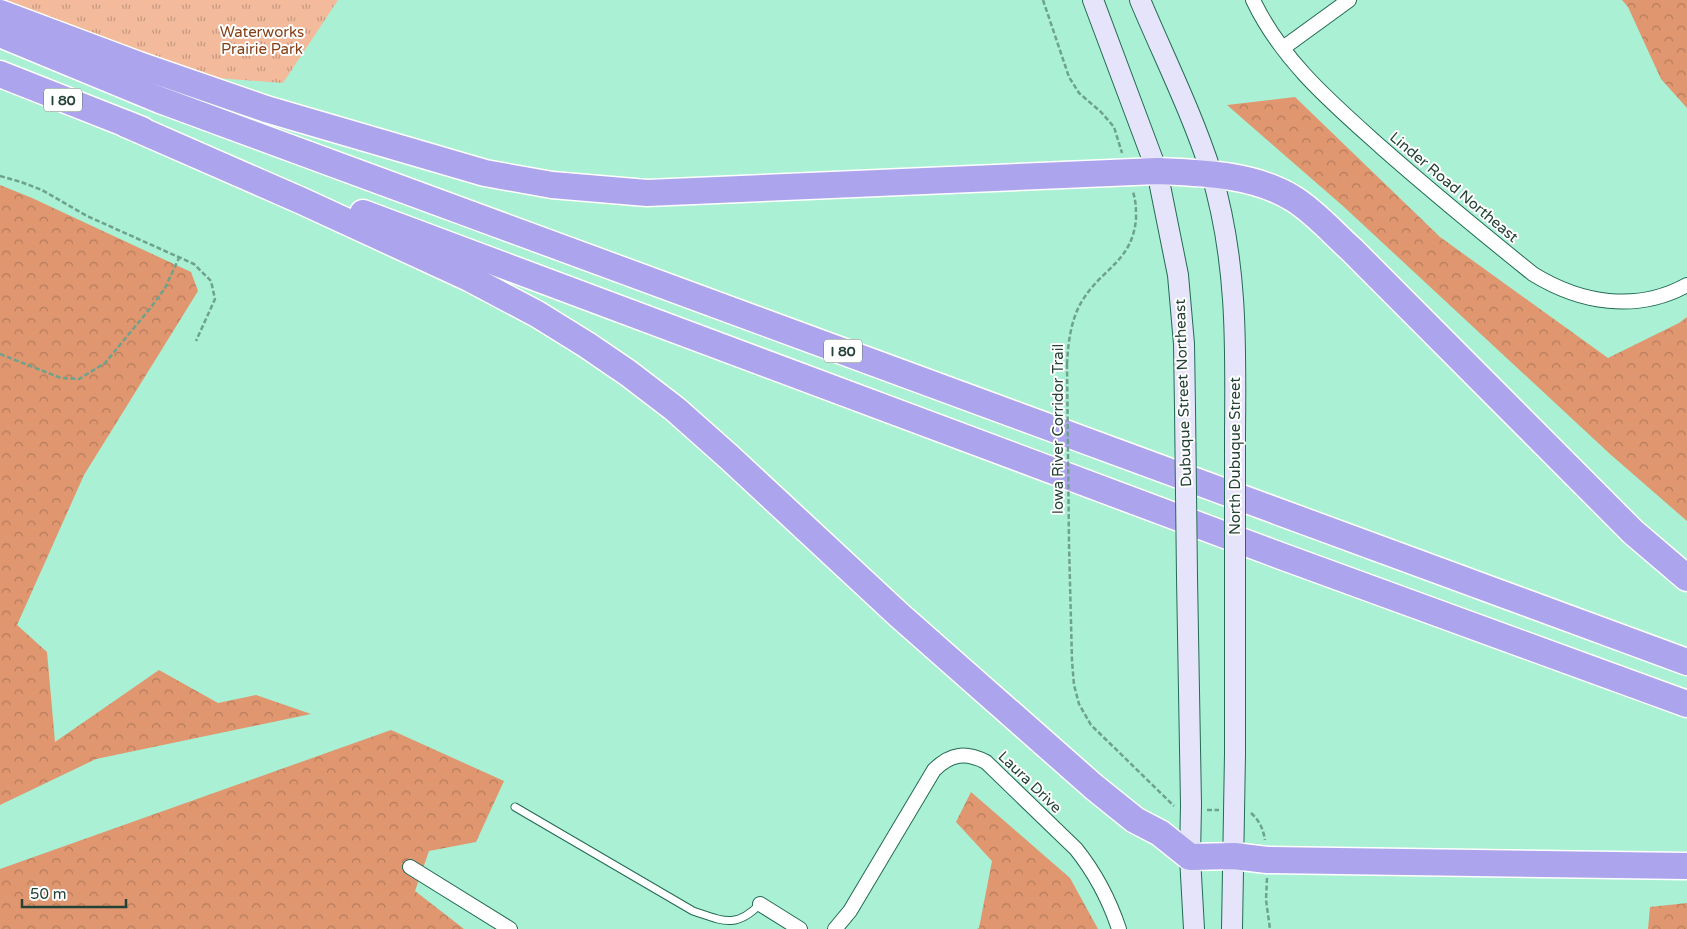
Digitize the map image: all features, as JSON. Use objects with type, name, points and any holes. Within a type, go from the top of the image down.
[{"type":"highway","points":[[0,13],[139,66],[266,108],[485,173],[552,185],[646,193],[1157,171],[1211,174],[1271,187],[1294,199],[1311,212],[1352,250],[1633,532],[1687,578]]},
{"type":"highway","name":"I 80","points":[[0,34],[160,100],[1687,662]]},
{"type":"highway","name":"I 80","points":[[0,74],[126,124],[1281,556],[1687,704]]},
{"type":"highway","points":[[126,124],[302,201],[469,278],[537,314],[620,367],[674,409],[729,457],[899,615],[1094,787],[1135,820],[1160,833],[1190,857],[1234,856],[1267,860],[1687,866]]},
{"type":"main road","name":"Dubuque Street Northeast","points":[[1093,0],[1157,171],[1178,275],[1184,344],[1191,805],[1190,857]]},
{"type":"main road","name":"North Dubuque Street","points":[[1140,0],[1181,92],[1211,174],[1228,250],[1234,293],[1236,432],[1232,929]]},
{"type":"main road","points":[[1190,857],[1194,929]]},
{"type":"street","name":"Linder Road Northeast","points":[[1252,0],[1276,41],[1308,81],[1467,221],[1533,274],[1551,285],[1575,295],[1595,300],[1616,302],[1655,297],[1687,285]]},
{"type":"street","points":[[1283,48],[1349,0]]},
{"type":"street","name":"Laura Drive","points":[[835,929],[850,911],[934,770],[941,762],[952,757],[964,755],[976,757],[986,762],[1076,849],[1102,887],[1119,929]]},
{"type":"street","points":[[410,867],[510,929]]},
{"type":"street","points":[[760,904],[800,929]]},
{"type":"lane","points":[[515,807],[693,912],[724,921],[737,922],[750,915],[760,904]]},
{"type":"path","name":"Iowa River Corridor Trail","points":[[1043,0],[1069,77],[1079,93],[1101,112],[1114,127],[1137,203],[1134,233],[1126,252],[1093,284],[1081,303],[1073,323],[1068,347],[1069,544],[1074,686],[1079,704],[1091,725],[1173,805]]},
{"type":"path","points":[[0,176],[42,190],[87,216],[194,264],[211,281],[215,299],[196,341]]},
{"type":"path","points":[[0,354],[61,378],[79,379],[105,363],[165,288],[179,258]]},
{"type":"green space","name":"Waterworks Prairie Park","points":[[0,0],[338,0],[283,83],[163,74],[0,11]]},
{"type":"green space","points":[[1622,0],[1687,0],[1687,108],[1661,79],[1628,7]]},
{"type":"green space","points":[[1295,97],[1440,237],[1608,358],[1679,323],[1687,317],[1687,521],[1610,454],[1343,206],[1227,105]]},
{"type":"green space","points":[[0,185],[191,272],[198,291],[84,475],[17,625],[47,652],[55,742],[159,670],[218,703],[256,695],[311,714],[96,759],[0,805]]},
{"type":"green space","points":[[391,730],[504,781],[476,842],[429,851],[415,891],[464,929],[0,929],[0,869]]},
{"type":"green space","points":[[971,792],[1070,878],[1098,929],[977,929],[979,928],[992,861],[956,822]]},
{"type":"green space","points":[[1687,903],[1687,929],[1648,929],[1650,907]]}]
